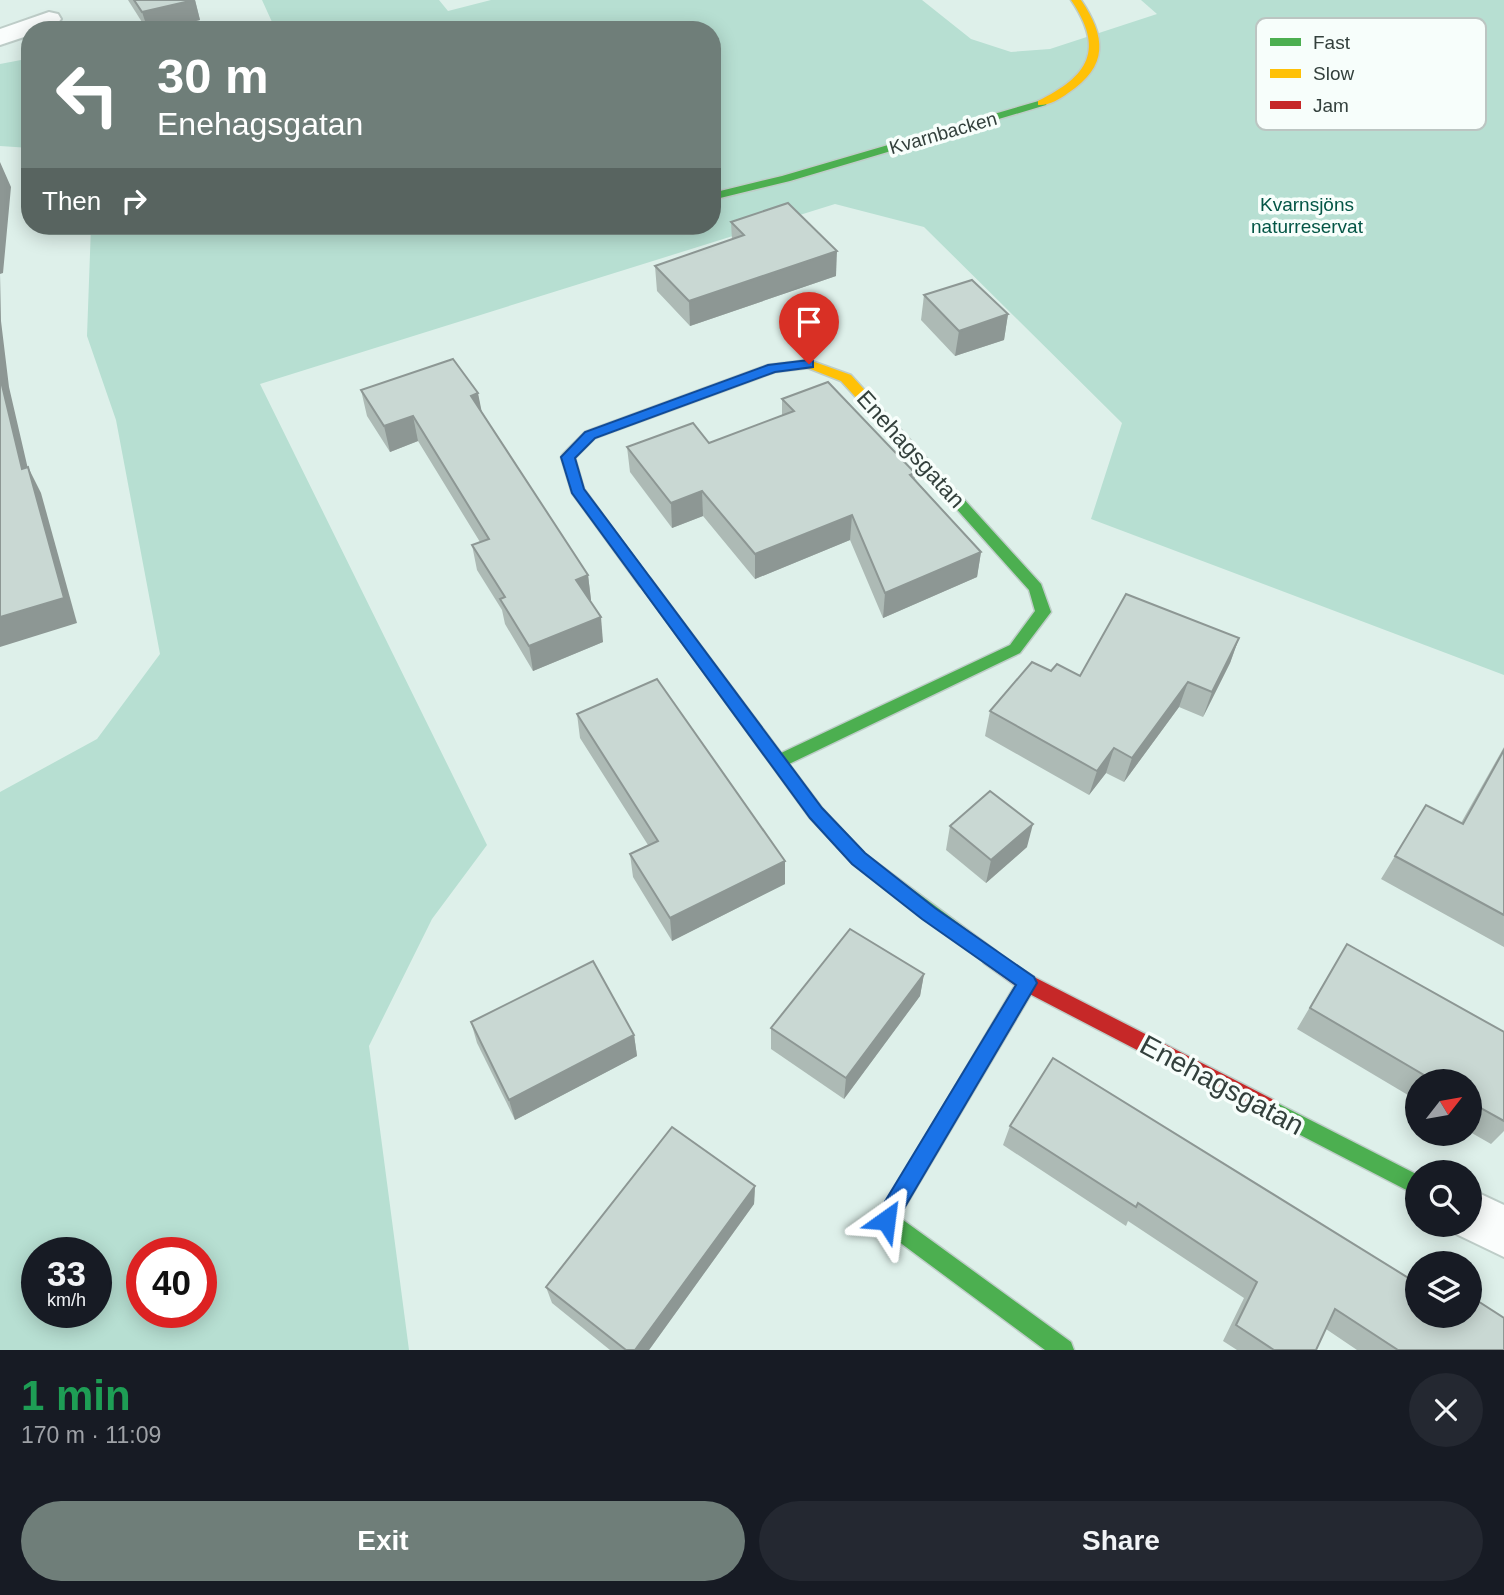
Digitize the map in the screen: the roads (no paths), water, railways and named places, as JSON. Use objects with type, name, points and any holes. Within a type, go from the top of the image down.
[{"type":"street","name":"Kvarnbacken","points":[[721,195],[1037,105],[1069,90],[1091,64],[1097,42],[1091,16],[1076,0]]},
{"type":"street","points":[[0,38],[21,28]]},
{"type":"street","name":"Enehagsgatan","points":[[779,761],[1015,649],[1043,612],[1037,588],[846,378],[809,364],[773,368],[590,435],[568,457],[577,490],[816,813],[859,859],[928,913],[1027,983],[1405,1179]]},
{"type":"street","points":[[1027,983],[886,1220],[1063,1350]]},
{"type":"street","points":[[1482,1220],[1504,1231]]},
{"type":"park label","name":"Kvarnsjöns naturreservat","points":[[1307,215]]}]
